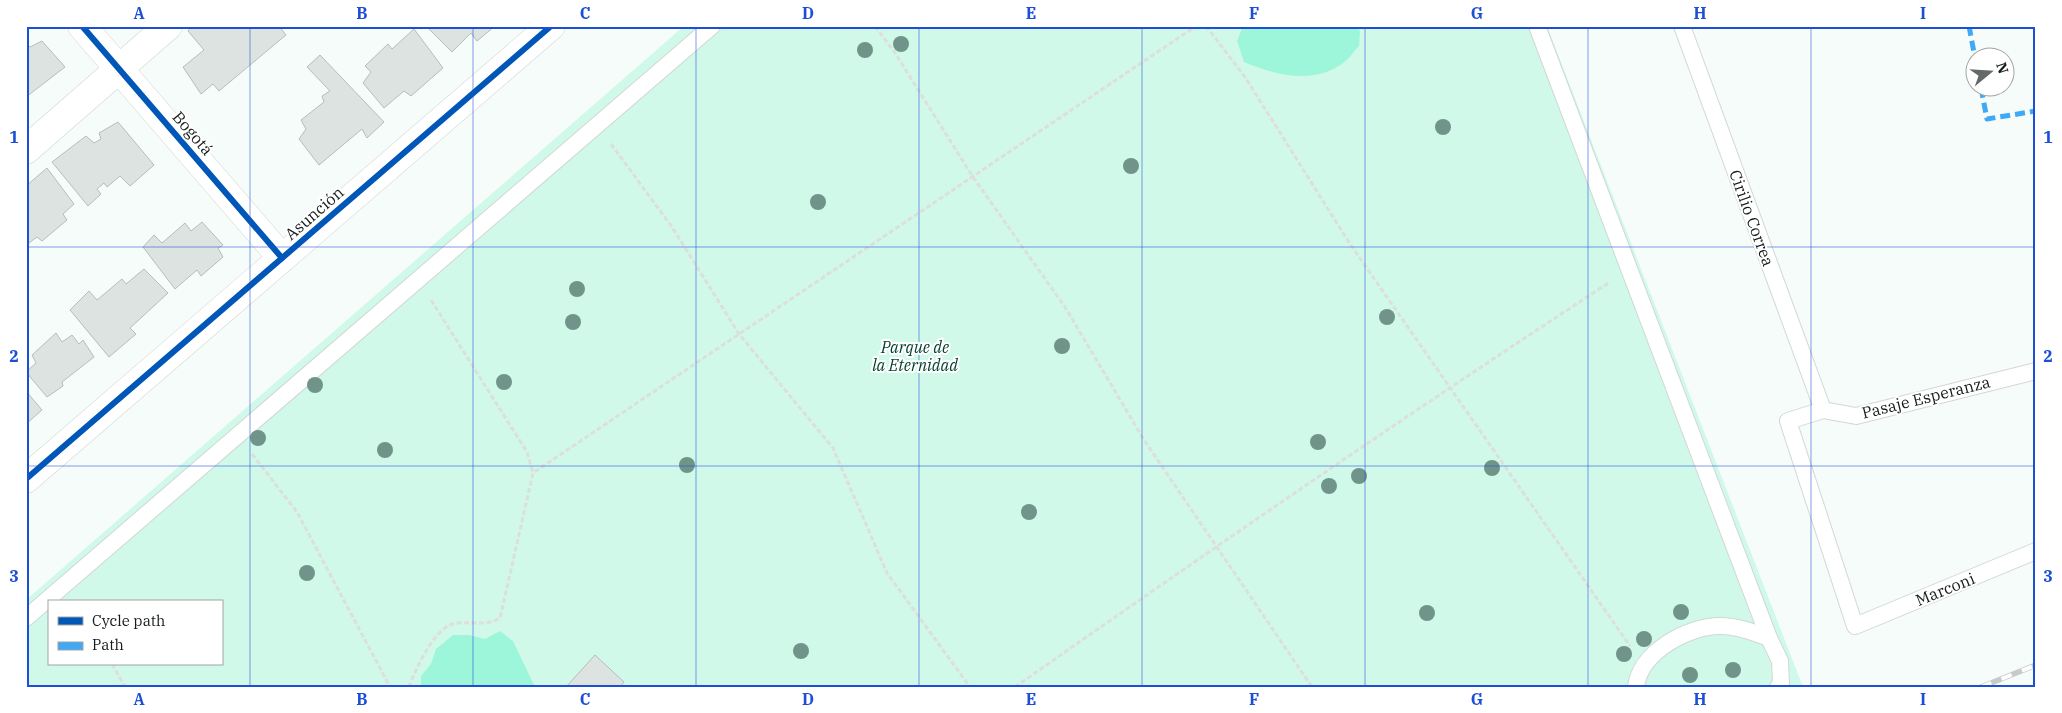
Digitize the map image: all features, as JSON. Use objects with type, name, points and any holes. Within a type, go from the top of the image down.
[{"type":"street","name":"Bogotá","points":[[82,26],[282,258]]},
{"type":"street","points":[[26,150],[168,26]]},
{"type":"street","name":"Asunción","points":[[26,479],[551,26]]},
{"type":"lane","points":[[26,618],[712,26]]},
{"type":"lane","points":[[1537,26],[1768,638],[1780,661],[1781,684],[1778,687]]},
{"type":"lane","name":"Cirilio Correa","points":[[1682,26],[1823,410]]},
{"type":"lane","name":"Pasaje Esperanza","points":[[1855,626],[1788,421],[1823,410],[1856,416],[2036,371]]},
{"type":"lane","name":"Marconi","points":[[1855,626],[2036,551]]},
{"type":"lane","points":[[1636,687],[1637,678],[1655,652],[1686,633],[1719,626],[1744,629],[1768,638]]},
{"type":"path","points":[[875,26],[895,53],[972,177],[1065,307],[1144,440],[1312,687]]},
{"type":"path","points":[[533,473],[1196,26]]},
{"type":"path","points":[[1206,26],[1245,76],[1350,244],[1645,667]]},
{"type":"path","points":[[597,125],[672,226],[739,334],[833,448],[887,573],[970,687]]},
{"type":"path","points":[[1015,687],[1216,546],[1450,386],[1629,270]]},
{"type":"path","points":[[409,687],[419,663],[433,640],[450,625],[491,623],[500,618],[533,473],[527,452],[418,280]]},
{"type":"path","points":[[238,436],[297,512],[390,687]]},
{"type":"path","points":[[113,666],[125,687]]},
{"type":"green space","name":"Parque de la Eternidad","points":[[684,26],[1547,26],[1803,687],[26,687],[26,600]]},
{"type":"shaded area","points":[[1243,26],[1357,26],[1360,31],[1359,46],[1345,61],[1332,70],[1307,76],[1281,74],[1244,62],[1237,41]]},
{"type":"shaded area","points":[[500,631],[513,641],[535,687],[421,687],[421,676],[431,664],[436,649],[453,635],[469,635],[485,639]]},
{"type":"building","points":[[192,26],[279,26],[286,35],[219,91],[213,84],[201,94],[183,67],[204,50],[188,31]]},
{"type":"building","points":[[426,26],[495,26],[477,41],[471,33],[452,52]]},
{"type":"building","points":[[414,29],[443,68],[411,96],[404,91],[384,108],[363,83],[371,72],[365,66],[388,44],[392,49]]},
{"type":"building","points":[[42,41],[65,67],[26,97],[26,43],[30,47]]},
{"type":"building","points":[[320,55],[384,122],[367,138],[362,129],[319,165],[299,139],[306,129],[301,120],[324,102],[322,96],[330,91],[307,67]]},
{"type":"building","points":[[118,122],[154,165],[130,186],[120,176],[107,187],[104,183],[97,189],[101,194],[88,206],[52,162],[86,136],[94,143],[101,139],[99,133]]},
{"type":"building","points":[[47,168],[74,204],[63,214],[67,220],[42,241],[37,237],[29,243],[26,240],[26,186]]},
{"type":"building","points":[[202,222],[223,245],[218,248],[223,257],[201,276],[197,270],[175,289],[143,247],[154,235],[162,243],[185,223],[191,231]]},
{"type":"building","points":[[144,269],[168,293],[130,328],[136,334],[109,357],[70,310],[89,291],[97,300],[122,279],[126,284]]},
{"type":"building","points":[[56,333],[62,342],[72,335],[79,344],[83,340],[94,357],[62,382],[63,386],[47,397],[26,372],[36,363],[32,355]]},
{"type":"building","points":[[26,391],[42,410],[26,424]]},
{"type":"building","points":[[595,655],[624,682],[620,687],[566,687]]},
{"type":"railway","points":[[1981,687],[2036,665]]},
{"type":"marked path","points":[[1969,26],[1973,48]]},
{"type":"marked path","points":[[1983,98],[1987,119],[2036,111]]},
{"type":"cycle path","points":[[82,26],[282,258]]},
{"type":"cycle path","points":[[26,479],[551,26]]}]
